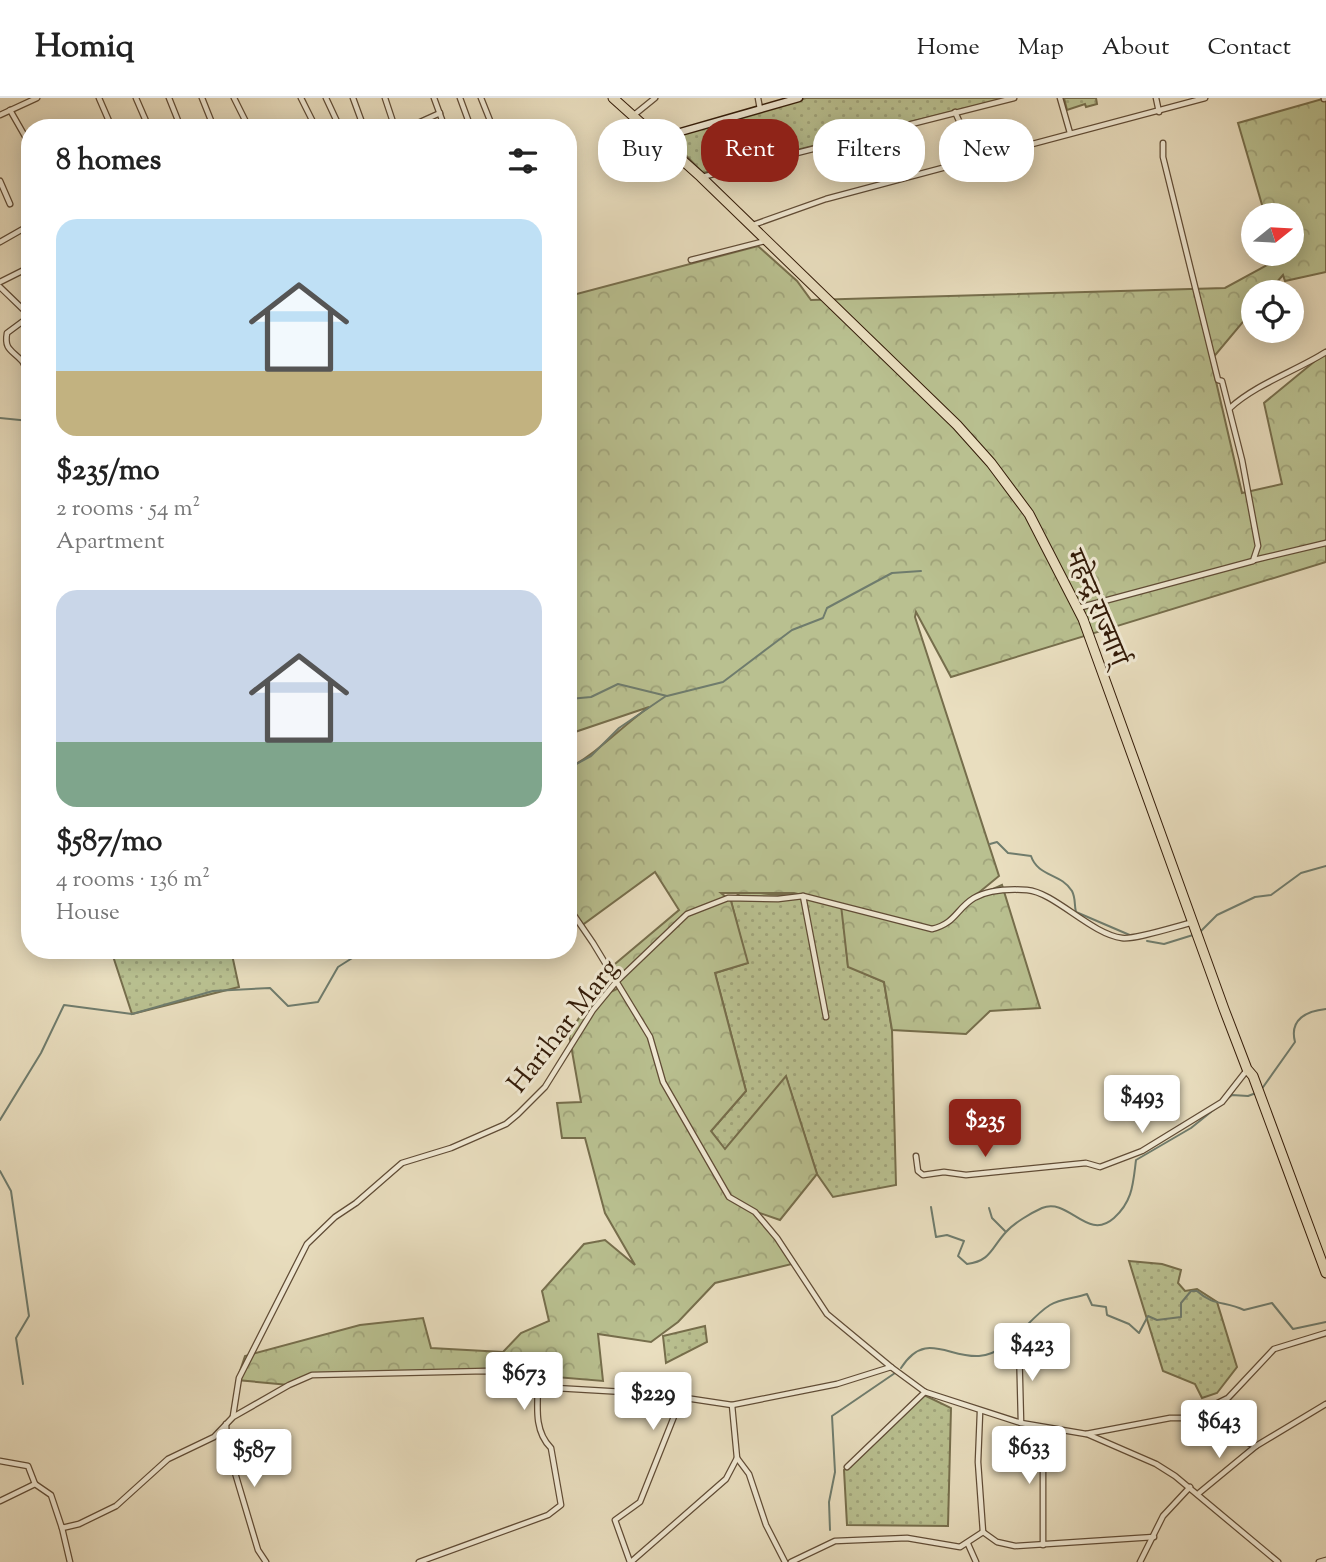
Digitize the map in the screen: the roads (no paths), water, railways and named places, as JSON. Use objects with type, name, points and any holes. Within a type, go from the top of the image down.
[{"type":"highway","name":"महेन्द्र राज्मार्ग्","points":[[612,98],[634,119]]},
{"type":"highway","name":"महेन्द्र राज्मार्ग्","points":[[687,164],[701,176]]},
{"type":"highway","name":"महेन्द्र राज्मार्ग्","points":[[707,182],[750,227],[957,425],[991,463],[1029,514],[1077,608],[1326,1273]]},
{"type":"street","points":[[0,115],[37,98]]},
{"type":"street","points":[[99,98],[108,119]]},
{"type":"street","points":[[136,98],[145,119]]},
{"type":"street","points":[[169,98],[177,119]]},
{"type":"street","points":[[202,98],[210,119]]},
{"type":"street","points":[[234,98],[244,119]]},
{"type":"street","points":[[301,98],[312,119]]},
{"type":"street","points":[[326,98],[336,119]]},
{"type":"street","points":[[353,98],[361,119]]},
{"type":"street","points":[[385,98],[392,119]]},
{"type":"street","points":[[434,98],[442,119]]},
{"type":"street","points":[[460,98],[468,119]]},
{"type":"street","points":[[481,98],[489,119]]},
{"type":"street","points":[[631,117],[655,98]]},
{"type":"street","points":[[758,98],[760,109]]},
{"type":"street","points":[[687,130],[799,98]]},
{"type":"street","points":[[799,152],[1014,98]]},
{"type":"street","points":[[1060,98],[1070,133]]},
{"type":"street","points":[[1157,98],[1159,112]]},
{"type":"street","points":[[1034,143],[1159,112],[1182,101],[1205,98]]},
{"type":"street","points":[[10,110],[21,129]]},
{"type":"street","points":[[955,112],[958,119]]},
{"type":"street","points":[[427,119],[440,113]]},
{"type":"street","points":[[1163,143],[1163,157],[1218,380],[1222,381],[1230,408],[1258,545],[1253,561]]},
{"type":"street","points":[[750,227],[826,200],[939,170]]},
{"type":"street","points":[[0,181],[10,204]]},
{"type":"street","points":[[0,242],[21,231]]},
{"type":"street","points":[[691,260],[765,241]]},
{"type":"street","points":[[21,272],[0,284],[21,306]]},
{"type":"street","points":[[21,323],[7,333],[6,342],[9,351],[21,360]]},
{"type":"street","points":[[1230,408],[1242,397],[1282,378],[1326,352]]},
{"type":"street","points":[[1077,608],[1326,543]]},
{"type":"street","name":"Harihar Marg","points":[[233,1417],[239,1378],[307,1244],[335,1217],[356,1203],[402,1163],[462,1143],[506,1124],[518,1114],[545,1087],[593,1010],[616,982],[687,914],[709,903],[729,898],[778,899],[803,896],[932,929],[952,921],[973,899],[988,893],[1029,890],[1122,938],[1143,937],[1150,932],[1194,922]]},
{"type":"street","points":[[803,896],[826,1017]]},
{"type":"street","points":[[577,921],[650,1037],[663,1082],[729,1197],[755,1212],[777,1237],[827,1314],[925,1392],[980,1412],[1021,1423],[1086,1434],[1156,1464],[1199,1493],[1278,1562]]},
{"type":"street","points":[[916,1156],[918,1171],[923,1175],[944,1172],[966,1175],[1086,1163],[1100,1167],[1142,1151],[1222,1102],[1250,1073]]},
{"type":"street","points":[[1186,1418],[1228,1398],[1274,1349],[1326,1333]]},
{"type":"street","points":[[1018,1343],[1021,1423]]},
{"type":"street","points":[[62,1528],[79,1524],[116,1506],[168,1459],[214,1437],[233,1417],[289,1385],[313,1375],[486,1371],[538,1387],[577,1387],[732,1405],[836,1384],[891,1367]]},
{"type":"street","points":[[419,1562],[548,1515],[561,1505],[551,1448],[544,1443],[541,1436],[537,1412],[538,1387]]},
{"type":"street","points":[[847,1467],[925,1392]]},
{"type":"street","points":[[681,1399],[640,1502],[615,1520],[631,1562],[726,1479],[737,1458]]},
{"type":"street","points":[[1199,1493],[1256,1446],[1326,1404]]},
{"type":"street","points":[[732,1405],[737,1458],[749,1474],[766,1525],[785,1562]]},
{"type":"street","points":[[980,1412],[978,1462],[983,1532]]},
{"type":"street","points":[[1086,1434],[1170,1418],[1186,1418],[1256,1446]]},
{"type":"street","points":[[226,1424],[227,1446],[258,1550],[266,1562]]},
{"type":"street","points":[[1043,1427],[1043,1545]]},
{"type":"street","points":[[0,1461],[28,1466],[35,1484],[51,1495],[70,1562]]},
{"type":"street","points":[[0,1501],[35,1484]]},
{"type":"street","points":[[1140,1562],[1163,1516],[1182,1493],[1191,1487]]},
{"type":"street","points":[[791,1562],[835,1541],[907,1538],[960,1547],[983,1532]]},
{"type":"street","points":[[983,1532],[997,1542],[1014,1546],[1154,1537]]},
{"type":"street","points":[[968,1544],[976,1562]]},
{"type":"street","points":[[1319,1562],[1326,1560]]},
{"type":"waterway","points":[[0,418],[21,420]]},
{"type":"waterway","points":[[577,698],[591,697],[618,684],[667,696],[723,682],[792,630],[823,618],[827,608],[892,573],[921,571]]},
{"type":"waterway","points":[[577,764],[591,756],[619,728],[666,696]]},
{"type":"waterway","points":[[990,844],[997,842],[1008,853],[1031,856],[1039,868],[1062,881],[1072,891],[1076,912],[1132,936]]},
{"type":"waterway","points":[[1199,933],[1217,915],[1255,897],[1271,895],[1301,873],[1326,866]]},
{"type":"waterway","points":[[1147,941],[1164,944],[1193,935]]},
{"type":"waterway","points":[[0,1120],[41,1053],[64,1005],[132,1014],[213,991],[270,988],[288,1006],[318,1002],[338,967],[351,959]]},
{"type":"waterway","points":[[1261,1090],[1295,1042],[1297,1022],[1306,1014],[1326,1009]]},
{"type":"waterway","points":[[931,1207],[936,1237],[947,1235],[964,1241],[958,1256],[967,1264],[986,1257],[1009,1229],[1042,1208],[1061,1208],[1086,1222],[1104,1224],[1120,1212],[1129,1198],[1136,1160],[1191,1128],[1232,1095],[1248,1096],[1256,1093]]},
{"type":"waterway","points":[[0,1171],[11,1191],[29,1316],[16,1338],[23,1384]]},
{"type":"waterway","points":[[989,1208],[992,1218],[1005,1231]]},
{"type":"waterway","points":[[901,1368],[919,1350],[928,1348],[968,1356],[990,1354],[1009,1343],[1050,1305],[1087,1294],[1092,1305],[1106,1307],[1107,1315],[1129,1324],[1139,1333],[1148,1316],[1157,1320],[1181,1317],[1181,1303],[1191,1291],[1244,1310],[1272,1303],[1293,1329],[1326,1322]]},
{"type":"waterway","points":[[830,1530],[829,1502],[835,1472],[832,1416],[895,1373]]}]
